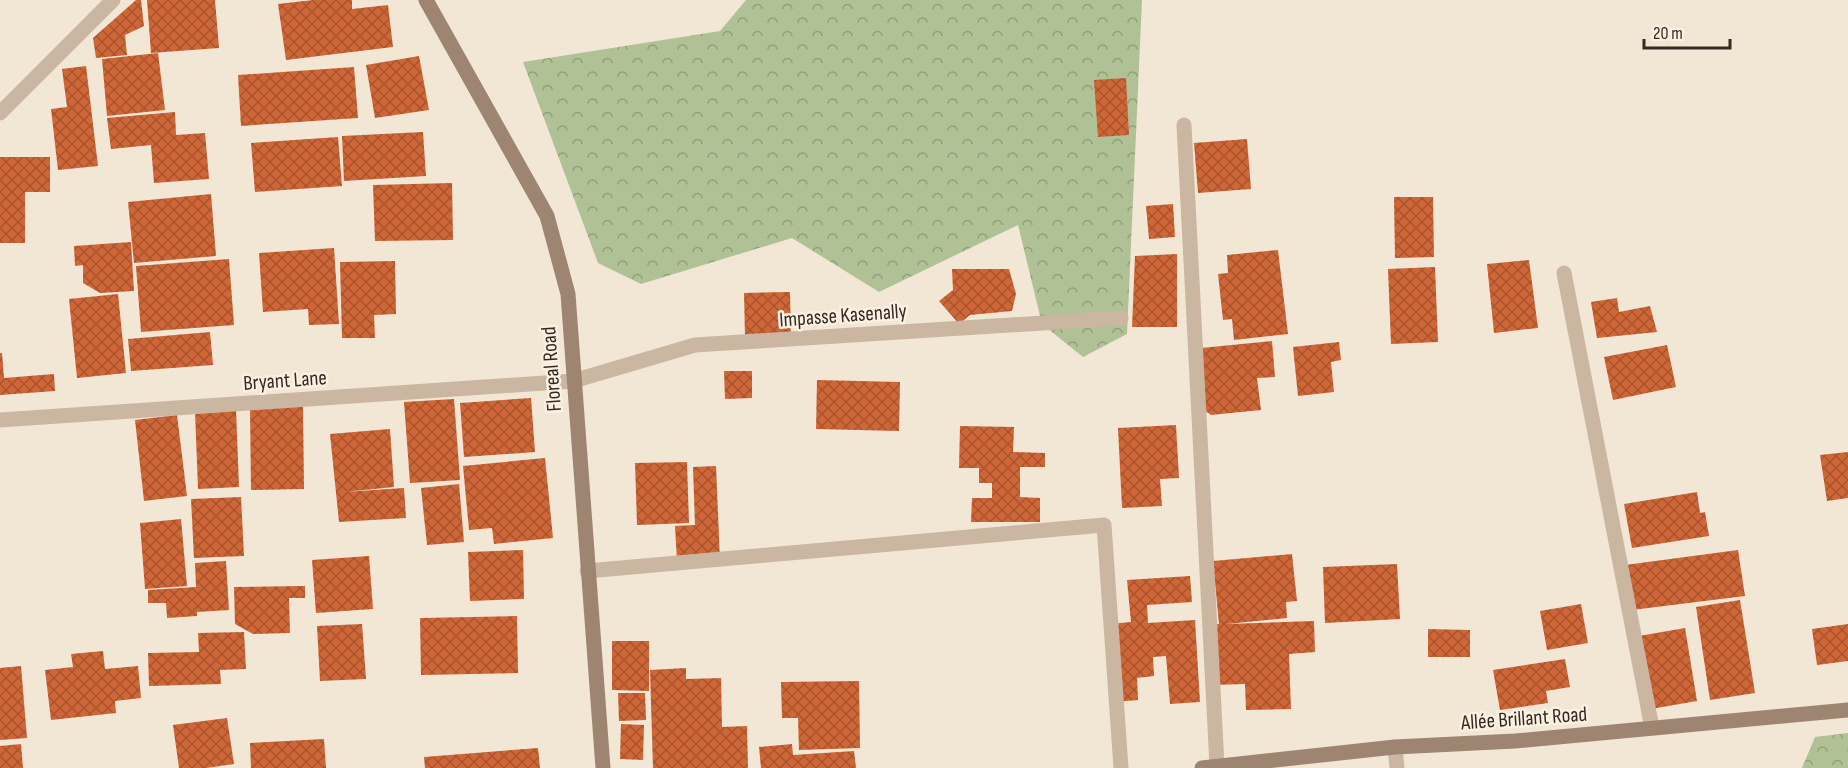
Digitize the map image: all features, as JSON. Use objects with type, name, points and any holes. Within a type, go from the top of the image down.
[{"type":"main road","name":"Floreal Road","points":[[426,0],[547,216],[568,294],[603,768]]},
{"type":"main road","name":"Allée Brillant Road","points":[[1210,767],[1395,747],[1515,741],[1848,710]]},
{"type":"street","points":[[0,113],[113,0]]},
{"type":"street","points":[[1184,125],[1210,767]]},
{"type":"street","points":[[1564,273],[1652,728]]},
{"type":"street","name":"Impasse Kasenally","points":[[573,381],[694,345],[1121,318]]},
{"type":"street","name":"Bryant Lane","points":[[0,420],[573,381]]},
{"type":"street","points":[[587,570],[1104,525],[1121,768]]},
{"type":"street","points":[[1395,747],[1397,768]]},
{"type":"green space","points":[[746,0],[1142,0],[1127,334],[1083,357],[1042,324],[1018,225],[879,292],[792,238],[641,284],[598,263],[523,62],[720,31]]},
{"type":"green space","points":[[1848,733],[1848,768],[1802,768],[1815,737]]},
{"type":"building","points":[[136,0],[141,0],[144,26],[125,35],[127,55],[96,58],[93,38]]},
{"type":"building","points":[[147,0],[215,0],[219,48],[151,53]]},
{"type":"building","points":[[313,0],[352,0],[352,9],[388,5],[393,47],[286,60],[278,4]]},
{"type":"building","points":[[158,53],[165,110],[107,116],[102,59]]},
{"type":"building","points":[[419,56],[429,110],[375,118],[366,65]]},
{"type":"building","points":[[86,66],[98,166],[58,170],[51,109],[67,107],[62,69]]},
{"type":"building","points":[[354,67],[358,118],[241,126],[238,75]]},
{"type":"building","points":[[1126,78],[1129,135],[1098,137],[1094,80]]},
{"type":"building","points":[[175,112],[176,135],[205,133],[209,179],[154,183],[151,145],[111,149],[107,118]]},
{"type":"building","points":[[423,132],[426,176],[344,181],[342,136]]},
{"type":"building","points":[[338,137],[342,186],[255,192],[251,143]]},
{"type":"building","points":[[1247,139],[1251,189],[1198,193],[1194,143]]},
{"type":"building","points":[[0,157],[50,157],[50,192],[25,192],[25,243],[0,243]]},
{"type":"building","points":[[452,183],[453,240],[375,241],[373,185]]},
{"type":"building","points":[[211,194],[216,256],[134,263],[128,202]]},
{"type":"building","points":[[1394,197],[1433,197],[1434,257],[1395,258]]},
{"type":"building","points":[[1173,204],[1175,237],[1149,239],[1146,206]]},
{"type":"building","points":[[131,242],[134,291],[100,293],[83,283],[83,265],[75,266],[74,246]]},
{"type":"building","points":[[334,248],[339,324],[309,325],[308,309],[263,312],[259,253]]},
{"type":"building","points":[[1278,250],[1288,334],[1234,340],[1232,319],[1223,320],[1218,274],[1228,273],[1227,255]]},
{"type":"building","points":[[1177,254],[1177,327],[1132,327],[1135,256]]},
{"type":"building","points":[[229,259],[234,325],[141,332],[136,266]]},
{"type":"building","points":[[1529,260],[1538,328],[1494,333],[1487,264]]},
{"type":"building","points":[[395,261],[396,314],[374,315],[375,338],[342,338],[340,262]]},
{"type":"building","points":[[1435,267],[1438,342],[1391,344],[1388,269]]},
{"type":"building","points":[[952,269],[1009,269],[1016,294],[1012,311],[970,315],[959,324],[939,301],[953,290]]},
{"type":"building","points":[[790,292],[791,336],[745,337],[744,293]]},
{"type":"building","points":[[118,294],[126,373],[77,378],[69,299]]},
{"type":"building","points":[[1617,298],[1619,312],[1650,306],[1657,332],[1597,338],[1591,302]]},
{"type":"building","points":[[210,332],[213,365],[131,371],[128,339]]},
{"type":"building","points":[[1272,341],[1275,377],[1257,378],[1261,410],[1211,415],[1197,405],[1191,349]]},
{"type":"building","points":[[1339,342],[1341,360],[1331,362],[1334,392],[1298,396],[1293,347]]},
{"type":"building","points":[[1667,345],[1676,387],[1613,400],[1604,357]]},
{"type":"building","points":[[0,353],[2,353],[4,378],[54,374],[55,391],[0,395]]},
{"type":"building","points":[[724,371],[752,371],[752,398],[725,399]]},
{"type":"building","points":[[817,380],[900,382],[899,431],[816,429]]},
{"type":"building","points":[[531,398],[535,452],[464,457],[460,403]]},
{"type":"building","points":[[454,399],[460,480],[410,483],[404,402]]},
{"type":"building","points":[[303,406],[304,489],[251,490],[250,407]]},
{"type":"building","points":[[236,409],[239,487],[198,489],[195,411]]},
{"type":"building","points":[[177,415],[187,496],[144,501],[135,420]]},
{"type":"building","points":[[1176,425],[1179,478],[1160,479],[1162,506],[1122,508],[1118,428]]},
{"type":"building","points":[[960,426],[1014,427],[1013,452],[1045,453],[1045,467],[1020,467],[1020,497],[1040,498],[1040,522],[971,522],[972,498],[992,498],[992,483],[979,483],[979,468],[959,468]]},
{"type":"building","points":[[390,429],[394,487],[344,492],[404,488],[406,518],[339,522],[330,434]]},
{"type":"building","points":[[1848,452],[1848,498],[1827,501],[1820,455]]},
{"type":"building","points":[[545,458],[553,538],[494,544],[492,528],[469,530],[463,466]]},
{"type":"building","points":[[687,462],[689,523],[637,525],[635,463]]},
{"type":"building","points":[[716,466],[720,560],[677,561],[675,526],[695,525],[693,467]]},
{"type":"building","points":[[459,484],[464,542],[427,545],[421,488]]},
{"type":"building","points":[[1697,492],[1700,513],[1705,512],[1709,536],[1632,548],[1624,504]]},
{"type":"building","points":[[241,497],[244,556],[194,558],[191,499]]},
{"type":"building","points":[[181,519],[187,586],[145,589],[140,523]]},
{"type":"building","points":[[523,550],[524,599],[470,601],[468,552]]},
{"type":"building","points":[[1738,550],[1745,596],[1632,610],[1625,565]]},
{"type":"building","points":[[1292,554],[1297,601],[1286,602],[1287,618],[1226,624],[1314,621],[1315,652],[1289,654],[1291,709],[1246,710],[1245,684],[1213,685],[1211,624],[1219,624],[1213,561]]},
{"type":"building","points":[[369,556],[373,609],[316,613],[312,560]]},
{"type":"building","points":[[226,561],[229,610],[197,612],[197,616],[167,618],[166,603],[148,603],[148,590],[196,587],[195,563]]},
{"type":"building","points":[[1397,564],[1400,619],[1325,623],[1323,567]]},
{"type":"building","points":[[1190,576],[1192,602],[1147,605],[1148,623],[1195,620],[1200,702],[1170,704],[1166,656],[1153,657],[1154,676],[1137,678],[1138,700],[1115,702],[1110,624],[1131,622],[1127,580]]},
{"type":"building","points":[[305,586],[305,598],[289,598],[290,633],[253,634],[235,624],[234,587]]},
{"type":"building","points":[[1740,600],[1755,693],[1710,700],[1696,607]]},
{"type":"building","points":[[1581,604],[1588,643],[1547,650],[1540,611]]},
{"type":"building","points":[[517,616],[518,673],[421,675],[420,618]]},
{"type":"building","points":[[362,624],[366,679],[320,681],[317,626]]},
{"type":"building","points":[[1848,624],[1848,661],[1817,665],[1812,629]]},
{"type":"building","points":[[1685,628],[1697,701],[1651,709],[1639,636]]},
{"type":"building","points":[[1428,629],[1470,630],[1470,657],[1428,657]]},
{"type":"building","points":[[244,632],[246,669],[220,670],[221,684],[149,686],[148,653],[199,652],[198,633]]},
{"type":"building","points":[[612,641],[649,641],[649,691],[612,690]]},
{"type":"building","points":[[103,651],[105,669],[138,666],[141,698],[115,701],[116,713],[51,720],[45,670],[73,667],[71,654]]},
{"type":"building","points":[[1565,659],[1570,687],[1546,691],[1548,703],[1500,710],[1493,670]]},
{"type":"building","points":[[21,666],[27,738],[0,740],[0,668]]},
{"type":"building","points":[[686,668],[686,679],[721,678],[722,727],[747,726],[748,768],[653,768],[650,670]]},
{"type":"building","points":[[859,681],[860,748],[799,750],[798,718],[782,718],[781,682]]},
{"type":"building","points":[[618,693],[645,693],[646,720],[619,721]]},
{"type":"building","points":[[227,718],[234,764],[206,768],[179,768],[173,725]]},
{"type":"building","points":[[621,724],[644,725],[643,760],[620,759]]},
{"type":"building","points":[[324,739],[326,768],[251,768],[250,743]]},
{"type":"building","points":[[21,744],[23,768],[0,768],[0,746]]},
{"type":"building","points":[[792,744],[793,755],[854,751],[856,768],[761,768],[759,747]]},
{"type":"building","points":[[538,748],[540,768],[425,768],[424,757]]}]
